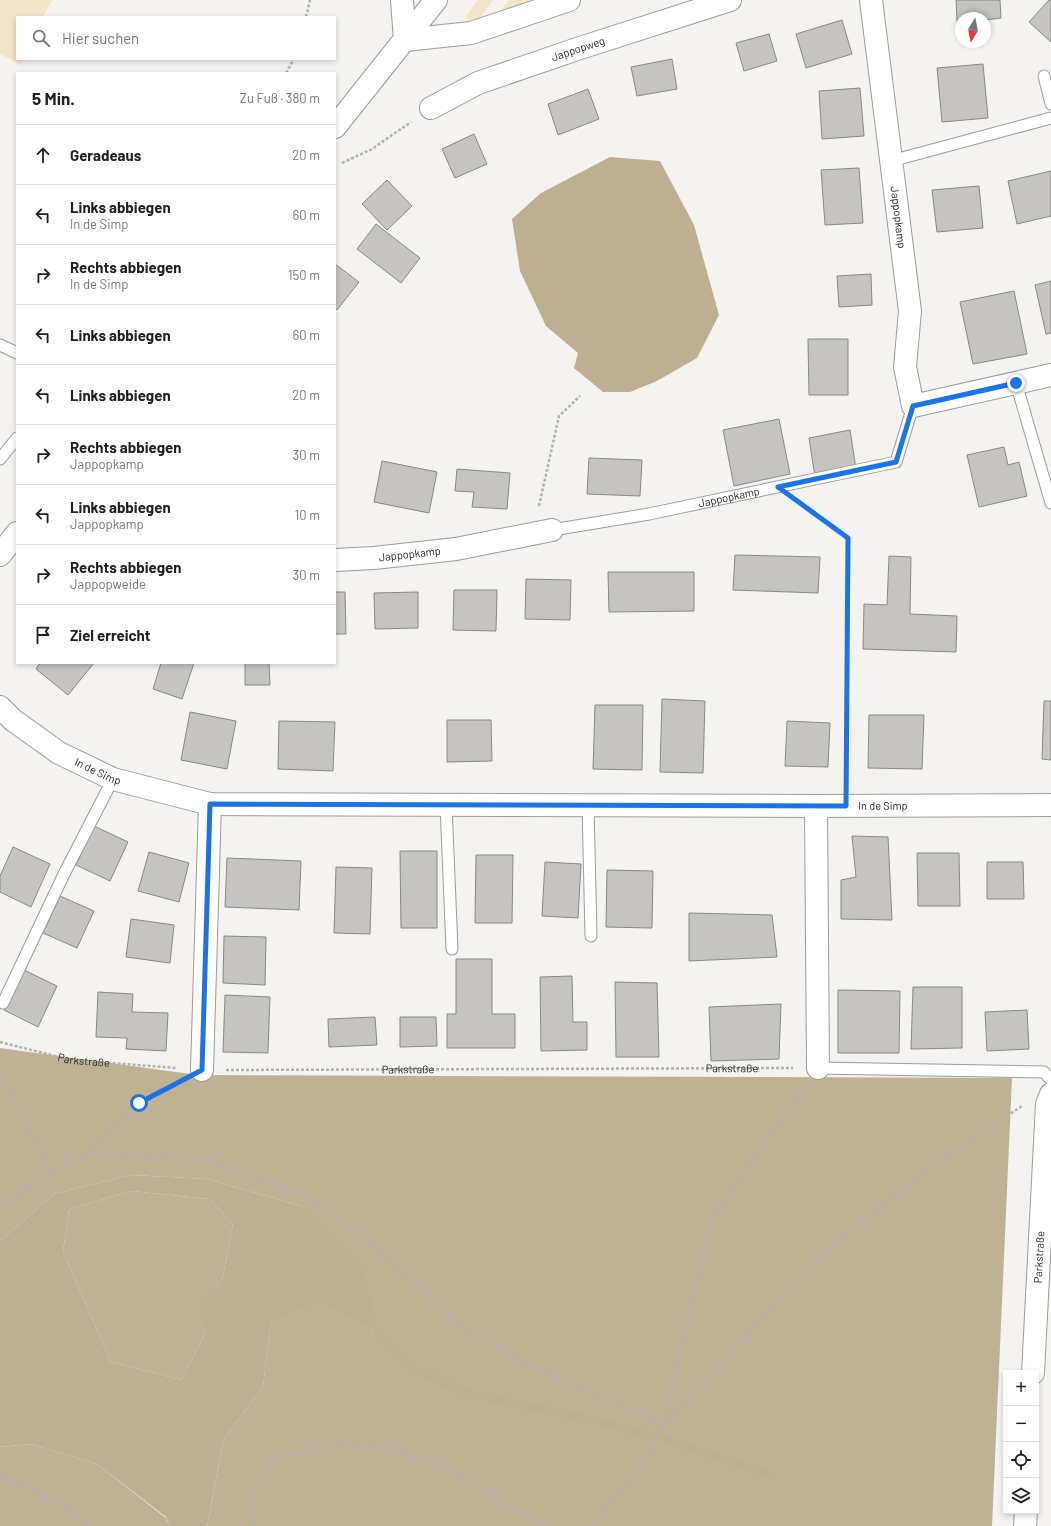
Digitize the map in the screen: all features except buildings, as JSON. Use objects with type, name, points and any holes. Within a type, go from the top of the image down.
[{"type":"street","points":[[402,0],[405,40]]},
{"type":"street","points":[[336,126],[436,0]]},
{"type":"street","name":"Jappopweg","points":[[431,108],[478,83],[580,48],[730,0]]},
{"type":"street","name":"Jappopkamp","points":[[871,0],[910,311],[905,367],[913,406]]},
{"type":"street","points":[[405,40],[471,33],[553,2]]},
{"type":"street","points":[[913,406],[1051,375]]},
{"type":"street","name":"Jappopkamp","points":[[336,560],[374,558],[456,549],[543,532]]},
{"type":"street","points":[[0,555],[16,535]]},
{"type":"street","name":"In de Simp","points":[[0,708],[13,720],[59,753],[113,779],[210,804],[1051,806]]},
{"type":"street","points":[[202,1070],[210,804]]},
{"type":"street","points":[[816,806],[818,1068]]},
{"type":"street","name":"Parkstraße","points":[[1033,1370],[1047,1104],[1051,1094]]},
{"type":"street","points":[[1025,1526],[1026,1514]]},
{"type":"lane","points":[[1044,76],[1051,104]]},
{"type":"lane","points":[[891,161],[1051,118]]},
{"type":"lane","points":[[0,345],[16,353]]},
{"type":"lane","points":[[1016,383],[1051,503]]},
{"type":"lane","name":"Jappopkamp","points":[[543,532],[649,514],[896,462],[913,406]]},
{"type":"lane","points":[[0,459],[16,439]]},
{"type":"lane","points":[[3,1003],[61,881],[113,779]]},
{"type":"lane","points":[[446,805],[452,949]]},
{"type":"lane","points":[[588,805],[591,936]]},
{"type":"lane","points":[[818,1068],[1044,1072],[1051,1080]]},
{"type":"path","points":[[306,16],[310,0]]},
{"type":"path","points":[[287,72],[293,60]]},
{"type":"path","points":[[342,163],[372,149],[431,108]]},
{"type":"path","points":[[543,532],[559,416],[580,396]]},
{"type":"path","points":[[778,487],[848,538],[846,806]]},
{"type":"path","name":"Parkstraße","points":[[0,1042],[71,1060],[202,1070],[818,1068]]},
{"type":"path","points":[[589,1526],[623,1490],[649,1456],[663,1425],[713,1217],[818,1068]]},
{"type":"path","points":[[0,1207],[51,1173],[89,1154],[139,1103],[202,1070]]},
{"type":"path","points":[[0,1076],[4,1080],[51,1173]]},
{"type":"path","points":[[663,1425],[817,1259],[935,1164],[1025,1104]]},
{"type":"path","points":[[89,1154],[211,1161],[297,1191],[374,1245],[453,1321],[520,1360],[663,1425]]},
{"type":"path","points":[[255,1526],[250,1498],[272,1458],[320,1448],[374,1444],[449,1469],[512,1509],[549,1526]]},
{"type":"path","points":[[0,1475],[66,1506],[88,1526]]},
{"type":"shaded area","points":[[0,0],[52,0],[44,16],[16,16],[16,60],[22,60],[20,64],[0,54]]},
{"type":"shaded area","points":[[478,0],[493,0],[475,25],[465,18]]},
{"type":"shaded area","points":[[509,0],[528,0],[532,4],[495,18]]},
{"type":"shaded area","points":[[610,157],[660,161],[694,225],[719,315],[697,358],[657,381],[630,392],[603,392],[574,368],[578,353],[546,326],[520,271],[512,219],[541,193]]},
{"type":"shaded area","points":[[0,1048],[198,1075],[1012,1078],[992,1526],[207,1526],[223,1441],[263,1386],[271,1319],[319,1301],[378,1332],[304,1207],[207,1179],[131,1175],[54,1194],[0,1241]]},
{"type":"shaded area","points":[[131,1175],[207,1179],[304,1207],[364,1271],[378,1332],[319,1302],[271,1320],[263,1386],[223,1441],[207,1526],[170,1526],[166,1517],[97,1464],[31,1444],[0,1447],[0,1241],[54,1194]],"holes":[[[131,1191],[210,1199],[233,1224],[222,1281],[201,1307],[205,1334],[181,1380],[111,1362],[63,1252],[69,1209]]]},
{"type":"shaded area","points":[[131,1191],[210,1199],[233,1224],[222,1281],[202,1307],[205,1334],[181,1380],[111,1362],[63,1252],[69,1209]]},
{"type":"shaded area","points":[[31,1444],[97,1464],[166,1518],[170,1526],[0,1526],[0,1447]]},
{"type":"waterway","points":[[378,1332],[414,1369],[470,1394],[588,1419],[650,1435]]},
{"type":"waterway","points":[[666,1440],[768,1474]]},
{"type":"route","points":[[139,1103],[202,1070],[210,804],[846,806],[848,538],[778,487],[896,462],[913,406],[1016,383]]}]
